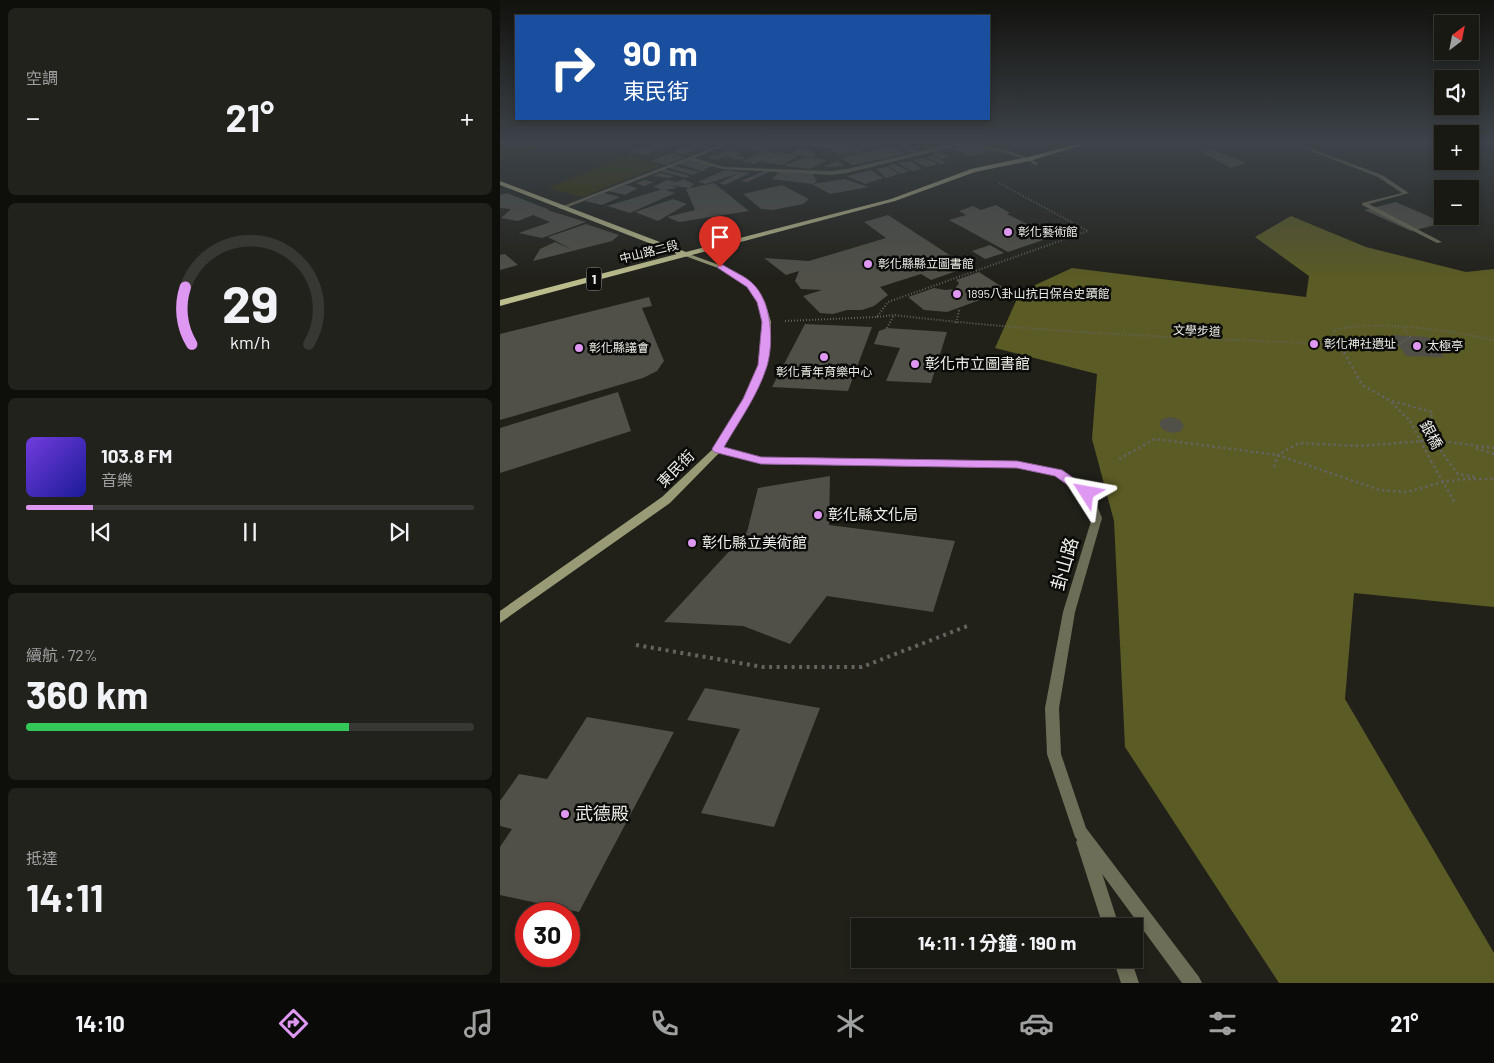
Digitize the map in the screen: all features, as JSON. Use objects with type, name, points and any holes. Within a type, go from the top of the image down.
[{"type":"main road","points":[[514,188],[561,208],[687,255]]},
{"type":"main road","name":"中山路二段","points":[[500,303],[893,200],[925,188]]},
{"type":"main road","name":"東民街","points":[[500,618],[666,500],[718,449],[748,399],[763,365],[767,322],[761,302],[750,285],[720,267],[687,255]]},
{"type":"street","points":[[561,208],[612,188]]},
{"type":"street","points":[[1398,188],[1406,193],[1364,204],[1440,242]]},
{"type":"street","name":"卦山路","points":[[718,449],[761,461],[1017,465],[1058,473],[1087,493],[1097,518],[1069,612],[1052,708],[1054,754],[1080,832],[1193,983]]},
{"type":"street","points":[[1080,832],[1108,918]]},
{"type":"street","points":[[1125,968],[1130,983]]},
{"type":"path","points":[[877,317],[888,302],[1088,231],[1007,188]]},
{"type":"path","points":[[956,323],[959,311],[957,309]]},
{"type":"path","points":[[887,328],[894,315]]},
{"type":"path","name":"文學步道","points":[[767,322],[894,315],[956,323],[1132,337],[1397,346],[1410,337],[1404,328]]},
{"type":"path","points":[[1480,479],[1458,474],[1433,440],[1430,429],[1432,412],[1389,400],[1362,385],[1334,335],[1334,330],[1350,325],[1404,328],[1469,334],[1494,340]]},
{"type":"path","name":"銀橋","points":[[1389,400],[1410,421],[1455,503]]},
{"type":"path","points":[[1119,459],[1155,439],[1278,455],[1380,490],[1407,492],[1443,482],[1494,479]]},
{"type":"path","points":[[1274,468],[1278,455],[1299,443],[1361,446],[1433,440],[1494,448]]},
{"type":"path","points":[[1471,446],[1494,454]]},
{"type":"path","points":[[636,645],[763,667],[862,667],[970,625]]},
{"type":"shaded area","points":[[548,188],[605,188],[582,197]]},
{"type":"shaded area","points":[[1291,216],[1366,247],[1466,272],[1494,269],[1494,607],[1354,593],[1345,699],[1494,953],[1494,983],[1279,983],[1125,747],[1114,521],[1092,439],[1097,374],[995,348],[1020,292],[1072,268],[1306,297],[1309,276],[1255,237]]},
{"type":"building","points":[[617,188],[638,188],[625,195],[608,191]]},
{"type":"building","points":[[656,188],[678,188],[664,190]]},
{"type":"building","points":[[720,188],[749,211],[679,222],[667,217],[695,210],[686,189]]},
{"type":"building","points":[[770,188],[788,188],[809,199],[803,204],[773,210],[761,209],[743,194]]},
{"type":"building","points":[[819,188],[864,188],[830,194]]},
{"type":"building","points":[[663,189],[675,193],[630,213],[607,206]]},
{"type":"building","points":[[507,193],[550,210],[547,210],[586,222],[542,238],[519,233],[550,222],[533,215],[518,221],[501,218],[511,209],[500,208],[500,195]]},
{"type":"building","points":[[604,193],[620,197],[602,205],[585,201]]},
{"type":"building","points":[[673,199],[687,204],[658,221],[635,212]]},
{"type":"building","points":[[1396,202],[1434,219],[1434,225],[1436,225],[1411,231],[1364,210]]},
{"type":"building","name":"彰化藝術館","points":[[996,205],[1010,213],[1007,214],[1052,237],[1008,252],[949,220],[966,215],[959,211],[973,206],[981,210]]},
{"type":"building","name":"彰化縣縣立圖書館","points":[[888,215],[968,267],[931,280],[921,274],[880,287],[888,295],[874,306],[862,310],[847,310],[833,314],[820,313],[803,296],[822,290],[801,289],[795,281],[799,271],[786,275],[764,258],[809,261],[886,238],[864,222]]},
{"type":"building","points":[[586,224],[619,235],[612,241],[533,261],[540,249],[555,242],[573,250],[548,237]]},
{"type":"building","points":[[990,245],[1004,253],[985,259],[972,251]]},
{"type":"building","points":[[505,254],[518,265],[500,270],[500,255]]},
{"type":"building","name":"1895八卦山抗日保台史蹟館","points":[[979,272],[1007,290],[947,312],[924,310],[908,297],[934,288],[955,289],[959,283],[956,280]]},
{"type":"building","name":"彰化縣議會","points":[[649,297],[652,306],[642,308],[664,361],[657,371],[643,378],[500,420],[500,334]]},
{"type":"building","name":"彰化青年育樂中心","points":[[805,324],[872,327],[848,391],[772,387]]},
{"type":"building","name":"彰化市立圖書館","points":[[887,328],[947,332],[931,383],[886,381],[900,348],[874,344],[879,331]]},
{"type":"building","name":"太極亭","points":[[1391,335],[1428,337],[1444,357],[1406,356]]},
{"type":"building","points":[[618,392],[631,431],[500,473],[500,428]]},
{"type":"building","points":[[1171,417],[1180,420],[1184,426],[1180,432],[1172,433],[1163,430],[1159,424],[1162,419]]},
{"type":"building","points":[[830,476],[829,525],[955,541],[933,612],[827,596],[790,644],[743,626],[664,622],[747,532],[758,488]]},
{"type":"building","points":[[705,688],[820,708],[774,827],[701,813],[740,729],[687,720]]},
{"type":"building","name":"武德殿","points":[[587,717],[674,732],[580,910],[580,902],[533,902],[500,895],[500,847],[512,829],[500,826],[500,801],[519,774],[547,779]]},
{"type":"place","name":"彰化藝術館","points":[[1008,232]]},
{"type":"place","name":"彰化縣縣立圖書館","points":[[868,264]]},
{"type":"place","name":"1895八卦山抗日保台史蹟館","points":[[957,294]]},
{"type":"place","name":"彰化神社遺址","points":[[1314,344]]},
{"type":"place","name":"太極亭","points":[[1417,346]]},
{"type":"place","name":"彰化縣議會","points":[[579,348]]},
{"type":"place","name":"彰化青年育樂中心","points":[[824,357]]},
{"type":"place","name":"彰化市立圖書館","points":[[915,364]]},
{"type":"place","name":"彰化縣文化局","points":[[818,515]]},
{"type":"place","name":"彰化縣立美術館","points":[[692,543]]},
{"type":"place","name":"武德殿","points":[[565,814]]},
{"type":"route","points":[[720,267],[750,285],[761,302],[767,322],[763,365],[748,399],[718,449],[761,461],[1017,465],[1058,473],[1087,493]]}]
